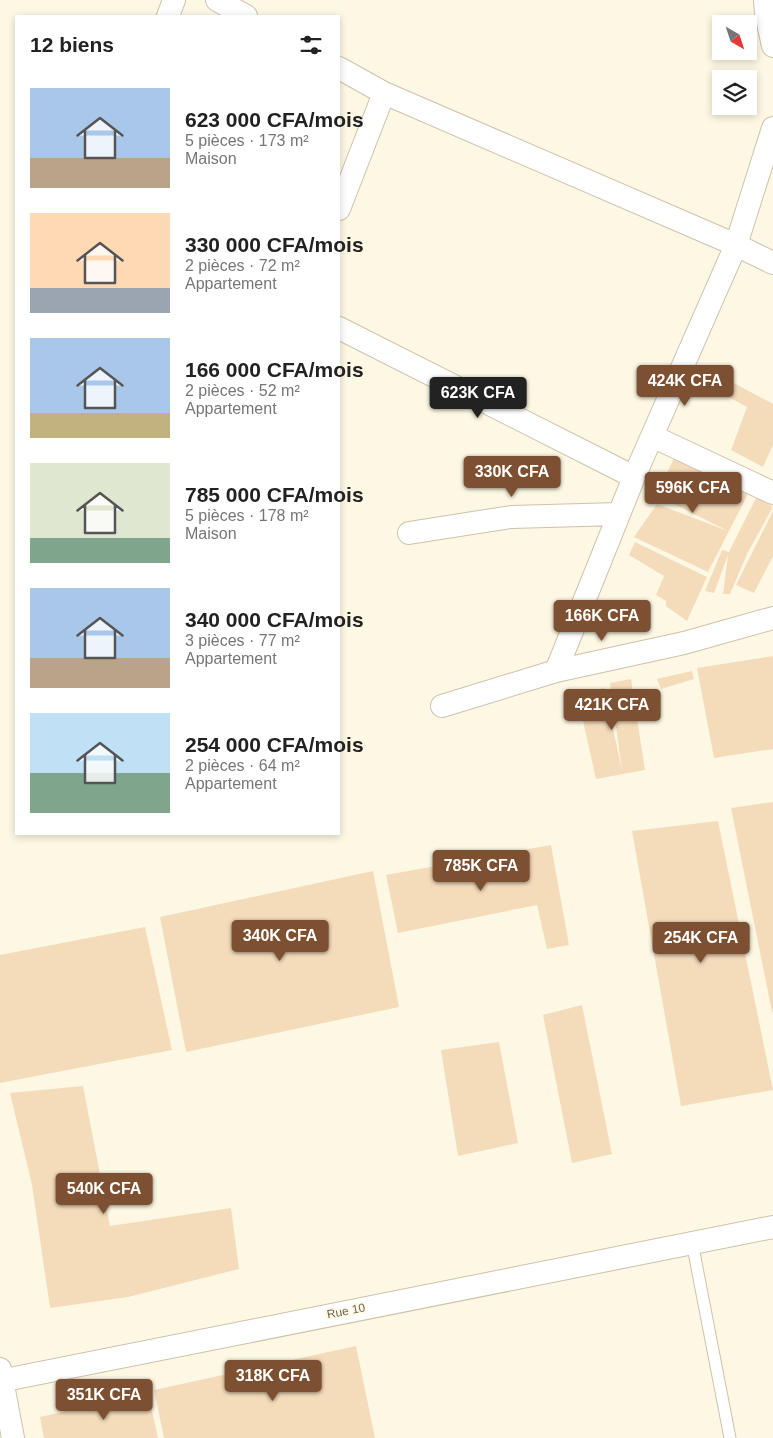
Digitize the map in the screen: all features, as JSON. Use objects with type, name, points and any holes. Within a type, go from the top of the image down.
[{"type":"street","points":[[168,15],[174,0]]},
{"type":"street","points":[[216,0],[244,15]]},
{"type":"street","points":[[766,0],[766,14],[773,46]]},
{"type":"street","points":[[340,69],[384,94],[736,245],[773,264]]},
{"type":"street","points":[[340,206],[384,94]]},
{"type":"street","points":[[556,671],[634,477],[736,245],[773,128]]},
{"type":"street","points":[[340,329],[634,477]]},
{"type":"street","points":[[652,436],[773,493]]},
{"type":"street","points":[[409,533],[511,517],[619,514]]},
{"type":"street","points":[[442,706],[556,671],[684,643],[773,618]]},
{"type":"street","name":"Rue 10","points":[[1,1377],[773,1227]]},
{"type":"street","points":[[1,1377],[13,1438]]},
{"type":"lane","points":[[692,1242],[730,1438]]},
{"type":"building","points":[[706,368],[773,404],[773,445],[763,467],[731,450],[747,407],[701,382]]},
{"type":"building","points":[[675,456],[750,490],[708,572],[634,537],[657,504],[728,531],[658,496],[666,477],[720,500],[666,475]]},
{"type":"building","points":[[757,496],[773,507],[748,552],[730,594],[723,594],[728,555],[714,593],[705,591],[722,550],[729,552]]},
{"type":"building","points":[[773,511],[773,556],[754,593],[736,585]]},
{"type":"building","points":[[635,542],[707,577],[687,621],[666,606],[666,601],[656,595],[664,576],[629,555]]},
{"type":"building","points":[[773,656],[773,749],[714,758],[697,668]]},
{"type":"building","points":[[692,671],[694,679],[661,689],[657,679]]},
{"type":"building","points":[[631,679],[645,770],[596,779],[577,694],[604,688],[622,770],[610,683]]},
{"type":"building","points":[[773,802],[773,1012],[772,1012],[731,808]]},
{"type":"building","points":[[718,821],[773,1090],[681,1106],[632,831]]},
{"type":"building","points":[[551,845],[569,945],[547,949],[537,905],[398,933],[386,875]]},
{"type":"building","points":[[373,871],[399,1007],[186,1052],[160,917]]},
{"type":"building","points":[[145,927],[172,1050],[0,1083],[0,955]]},
{"type":"building","points":[[582,1005],[612,1154],[572,1163],[543,1015]]},
{"type":"building","points":[[499,1042],[518,1143],[458,1156],[441,1050]]},
{"type":"building","points":[[83,1086],[110,1226],[231,1208],[239,1269],[128,1297],[50,1308],[32,1185],[10,1093]]},
{"type":"building","points":[[356,1346],[375,1438],[164,1438],[154,1390]]},
{"type":"building","points":[[148,1393],[158,1438],[44,1438],[40,1417]]}]
